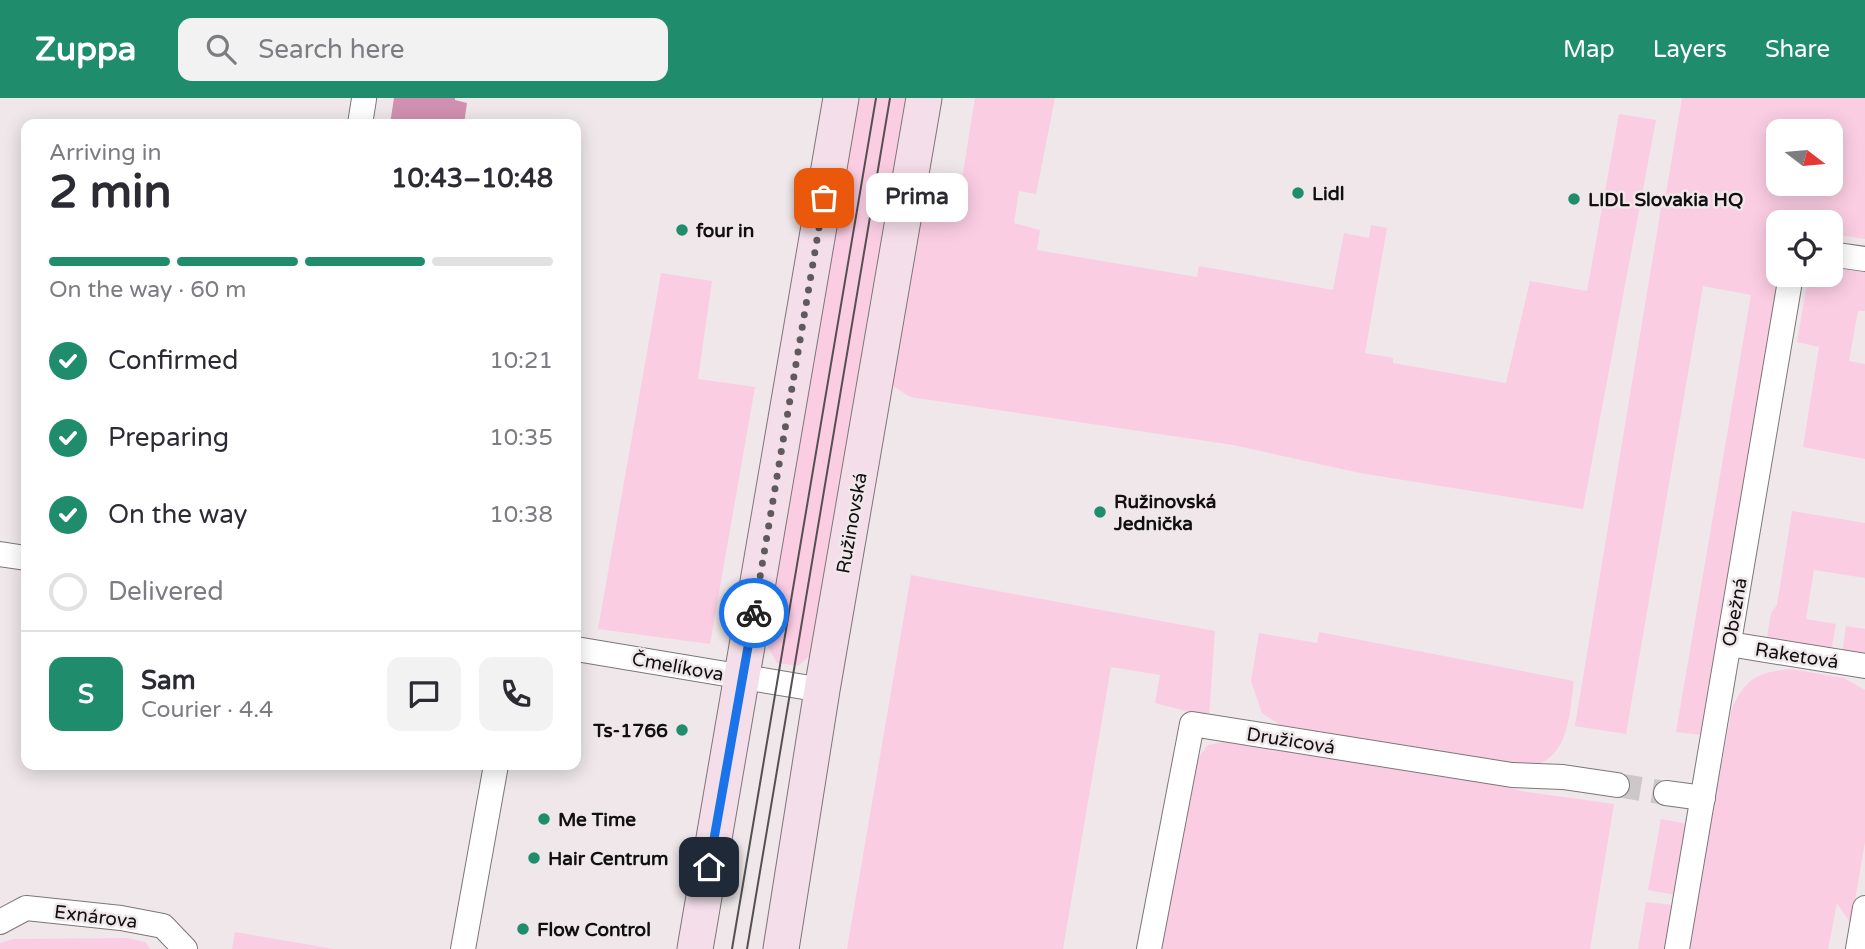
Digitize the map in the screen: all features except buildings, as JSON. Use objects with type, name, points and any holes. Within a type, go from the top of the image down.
[{"type":"street","points":[[695,949],[841,98]]},
{"type":"street","name":"Ružinovská","points":[[781,949],[822,690],[924,98]]},
{"type":"street","points":[[361,119],[364,99]]},
{"type":"street","points":[[1843,256],[1865,259]]},
{"type":"street","name":"Obežná","points":[[1677,949],[1789,287]]},
{"type":"street","points":[[0,554],[21,557]]},
{"type":"street","name":"Raketová","points":[[1729,644],[1865,666]]},
{"type":"street","name":"Čmelíkova","points":[[581,650],[822,690]]},
{"type":"street","name":"Družicová","points":[[1149,949],[1192,724],[1511,775],[1563,777],[1617,785]]},
{"type":"street","points":[[463,949],[495,770]]},
{"type":"street","points":[[1665,793],[1703,798]]},
{"type":"street","name":"Exnárova","points":[[0,922],[26,908],[121,918],[163,926],[185,949]]},
{"type":"street","points":[[1858,949],[1865,908]]},
{"type":"shaded area","points":[[394,98],[455,98],[467,103],[465,119],[391,119]]},
{"type":"shaded area","points":[[857,98],[909,98],[815,651],[798,666],[777,663],[764,640]]},
{"type":"shaded area","points":[[975,98],[1055,98],[1036,194],[1019,191],[1014,223],[1040,230],[1037,250],[1197,277],[1199,266],[1333,290],[1344,233],[1369,238],[1371,225],[1387,228],[1365,353],[1393,358],[1393,363],[1506,383],[1530,281],[1587,291],[1619,114],[1656,120],[1583,509],[1360,473],[1233,445],[910,397],[890,384],[921,204],[957,210]]},
{"type":"shaded area","points":[[1682,98],[1865,98],[1865,239],[1843,236],[1843,210],[1766,210],[1766,287],[1781,287],[1702,735],[1676,732],[1751,295],[1703,286],[1626,734],[1575,726],[1661,208],[1664,205]]},
{"type":"shaded area","points":[[1843,265],[1865,266],[1865,311],[1858,311],[1849,361],[1865,364],[1865,459],[1803,447],[1819,347],[1797,342],[1806,287],[1843,287]]},
{"type":"shaded area","points":[[661,273],[712,281],[698,379],[755,387],[710,644],[598,629]]},
{"type":"shaded area","points":[[1792,511],[1865,523],[1865,578],[1814,570],[1806,619],[1836,624],[1831,652],[1767,638],[1771,613],[1777,605]]},
{"type":"shaded area","points":[[911,575],[1215,631],[1209,717],[1155,703],[1160,675],[1111,667],[1063,949],[847,949]]},
{"type":"shaded area","points":[[1846,626],[1865,629],[1865,658],[1842,654]]},
{"type":"shaded area","points":[[1319,632],[1574,681],[1563,738],[1551,757],[1531,766],[1514,768],[1289,731],[1262,713],[1251,681],[1259,633],[1317,643]]},
{"type":"shaded area","points":[[1791,669],[1844,678],[1865,690],[1865,842],[1851,924],[1837,903],[1828,949],[1682,949],[1708,837],[1732,708],[1742,690],[1754,678]]},
{"type":"shaded area","points":[[1243,738],[1478,779],[1521,791],[1614,804],[1590,949],[1156,949],[1187,773],[1208,745]]},
{"type":"shaded area","points":[[1661,819],[1688,824],[1675,895],[1648,890]]},
{"type":"shaded area","points":[[1646,902],[1673,905],[1666,949],[1638,949]]},
{"type":"shaded area","points":[[235,932],[334,949],[232,949]]},
{"type":"shaded area","points":[[127,938],[145,942],[150,949],[0,949],[0,943],[13,939]]},
{"type":"tunnel","points":[[1617,785],[1666,793]]},
{"type":"tram line","points":[[732,949],[876,98]]},
{"type":"tram line","points":[[747,949],[890,98]]},
{"type":"way so far","points":[[754,613],[824,198]]},
{"type":"place","name":"Lidl","points":[[1298,193]]},
{"type":"place","name":"Prima","points":[[824,198]]},
{"type":"place","name":"LIDL Slovakia HQ","points":[[1574,199]]},
{"type":"place","name":"four in","points":[[682,230]]},
{"type":"place","name":"Ružinovská Jednička","points":[[1100,512]]},
{"type":"place","name":"Ts-1766","points":[[682,730]]},
{"type":"place","name":"Me Time","points":[[544,819]]},
{"type":"place","name":"Hair Centrum","points":[[534,858]]},
{"type":"place","name":"Flow Control","points":[[523,929]]},
{"type":"route","points":[[709,867],[754,613]]}]
